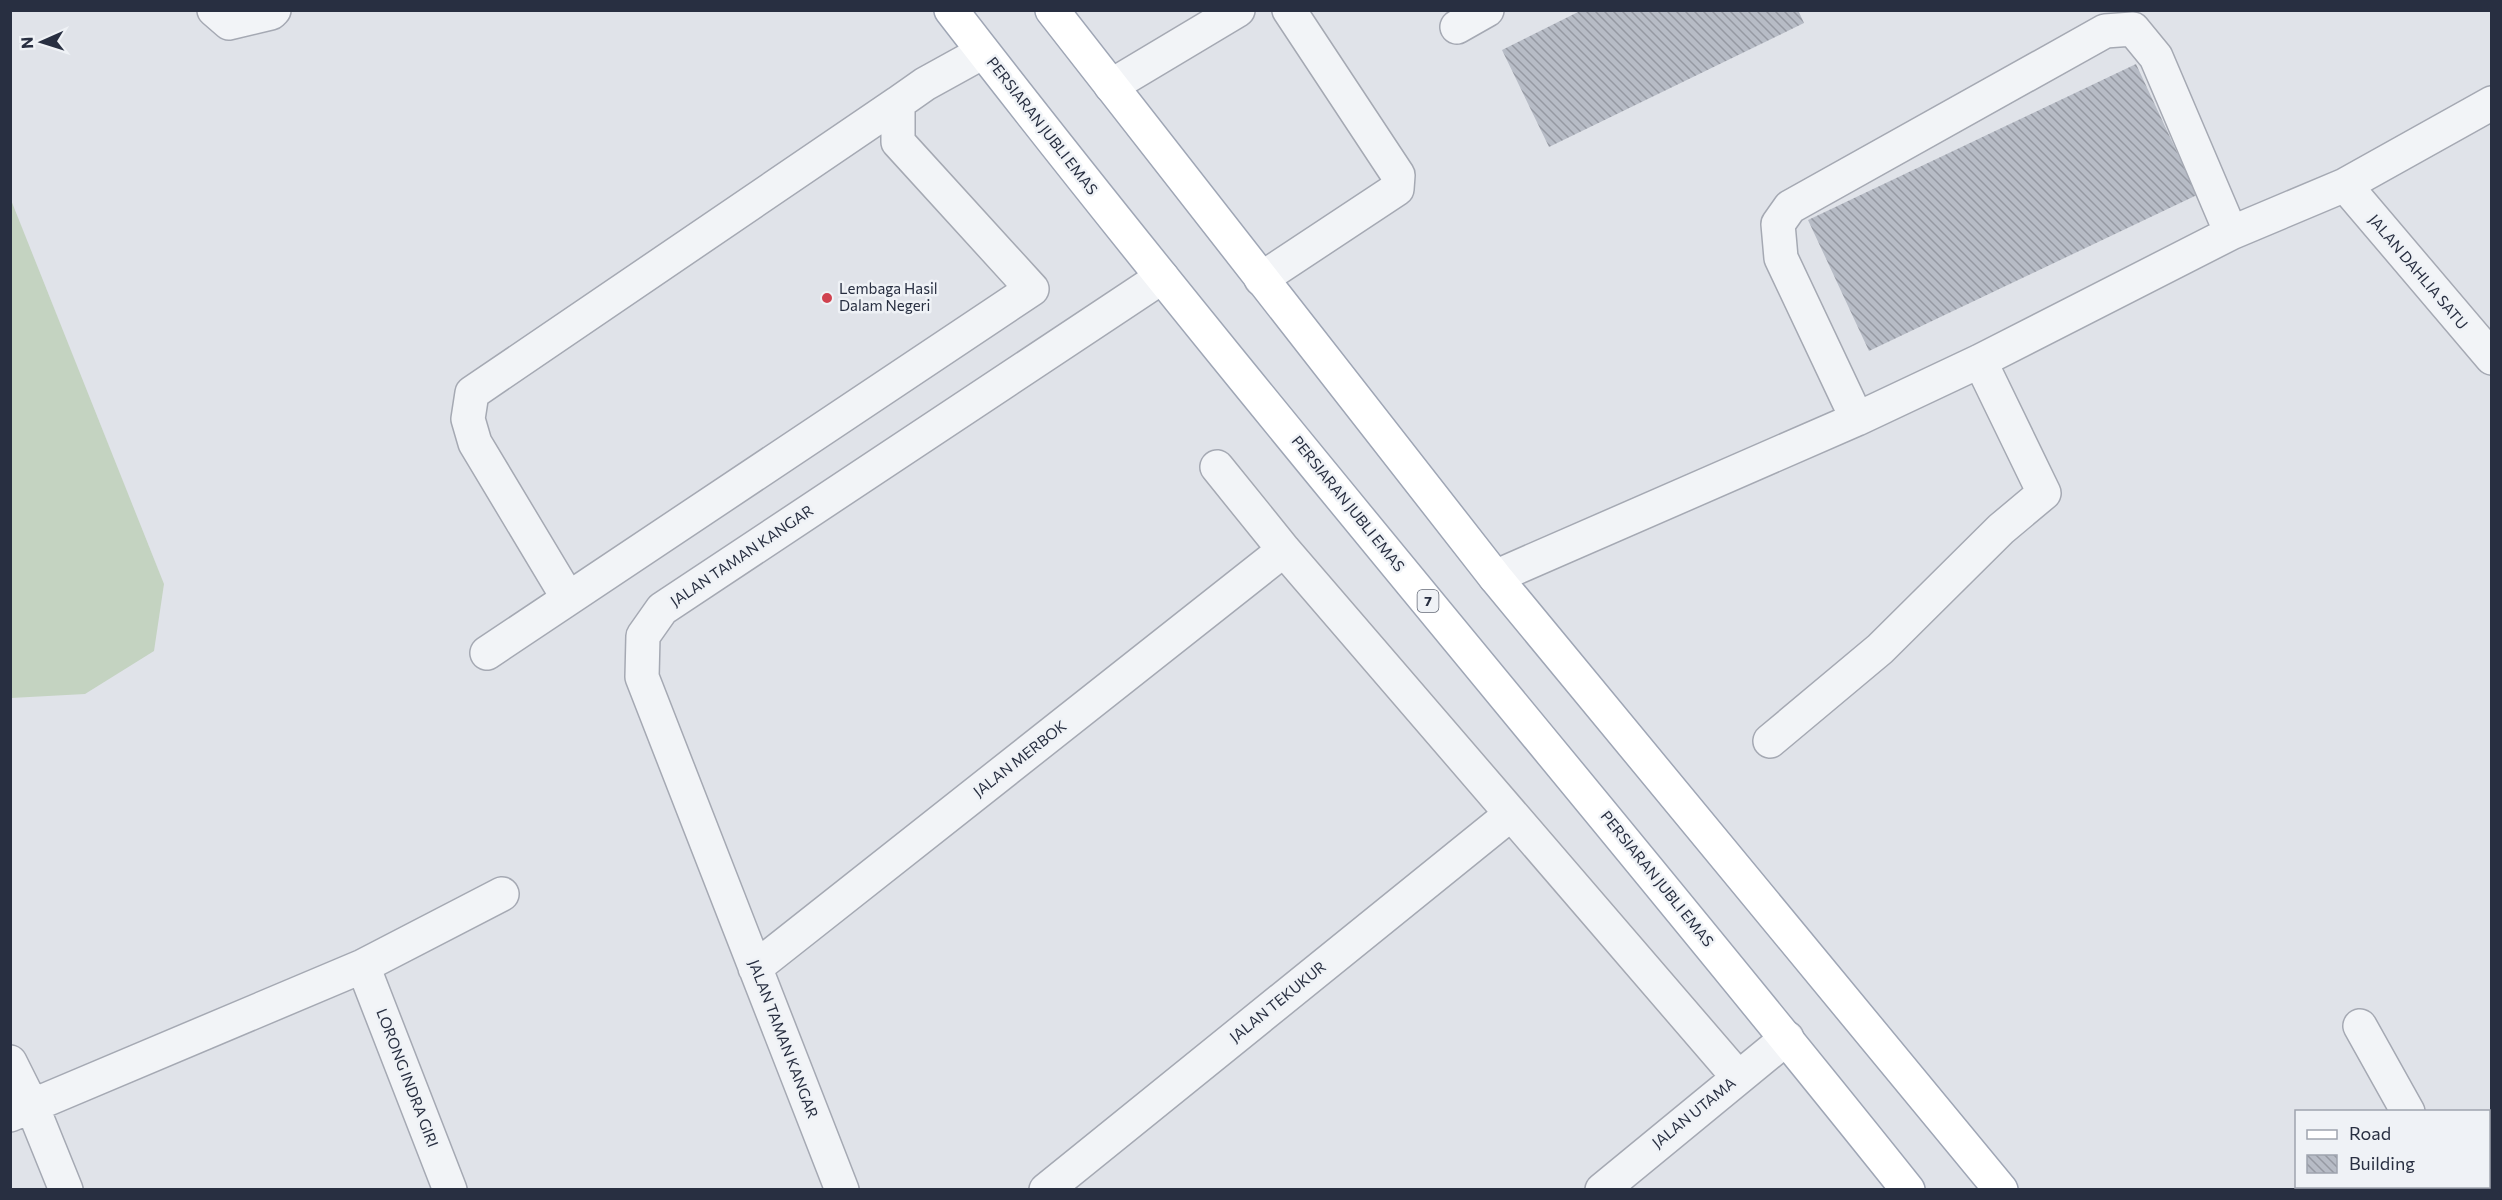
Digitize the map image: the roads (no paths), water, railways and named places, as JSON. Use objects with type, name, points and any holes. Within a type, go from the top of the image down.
[{"type":"main road","name":"PERSIARAN JUBLI EMAS","points":[[951,10],[1162,277],[1787,1038],[1908,1190]]},
{"type":"main road","points":[[1052,10],[1495,577],[2001,1190]]},
{"type":"street","points":[[214,10],[229,23],[271,13],[274,10]]},
{"type":"street","points":[[1111,86],[1238,10]]},
{"type":"street","points":[[1261,279],[1397,189],[1398,176],[1288,10]]},
{"type":"street","points":[[1457,27],[1487,10]]},
{"type":"street","points":[[1857,419],[1781,258],[1778,224],[1790,207],[2105,31],[2133,29],[2156,57],[2231,232]]},
{"type":"street","points":[[568,598],[475,443],[468,419],[472,393],[925,84],[983,52]]},
{"type":"street","points":[[487,653],[1032,289],[898,142],[897,103]]},
{"type":"street","points":[[1495,577],[1857,419],[1980,361],[2231,232],[2345,185],[2492,104]]},
{"type":"street","name":"JALAN DAHLIA SATU","points":[[2345,185],[2492,358]]},
{"type":"street","name":"JALAN TAMAN KANGAR","points":[[842,1190],[642,677],[644,636],[662,609],[1162,277]]},
{"type":"street","points":[[1770,741],[1880,649],[2001,529],[2044,493],[1980,361]]},
{"type":"street","points":[[1217,467],[1284,550],[1738,1077]]},
{"type":"street","name":"JALAN MERBOK","points":[[755,968],[1284,550]]},
{"type":"street","name":"JALAN TEKUKUR","points":[[1046,1190],[1510,814]]},
{"type":"street","points":[[21,1111],[363,966],[502,894]]},
{"type":"street","name":"LORONG INDRA GIRI","points":[[363,966],[450,1190]]},
{"type":"street","points":[[2360,1026],[2407,1110]]},
{"type":"street","name":"JALAN UTAMA","points":[[1602,1190],[1787,1038]]},
{"type":"street","points":[[10,1062],[21,1111],[66,1190]]},
{"type":"place","name":"Lembaga Hasil Dalam Negeri","points":[[827,298]]}]
